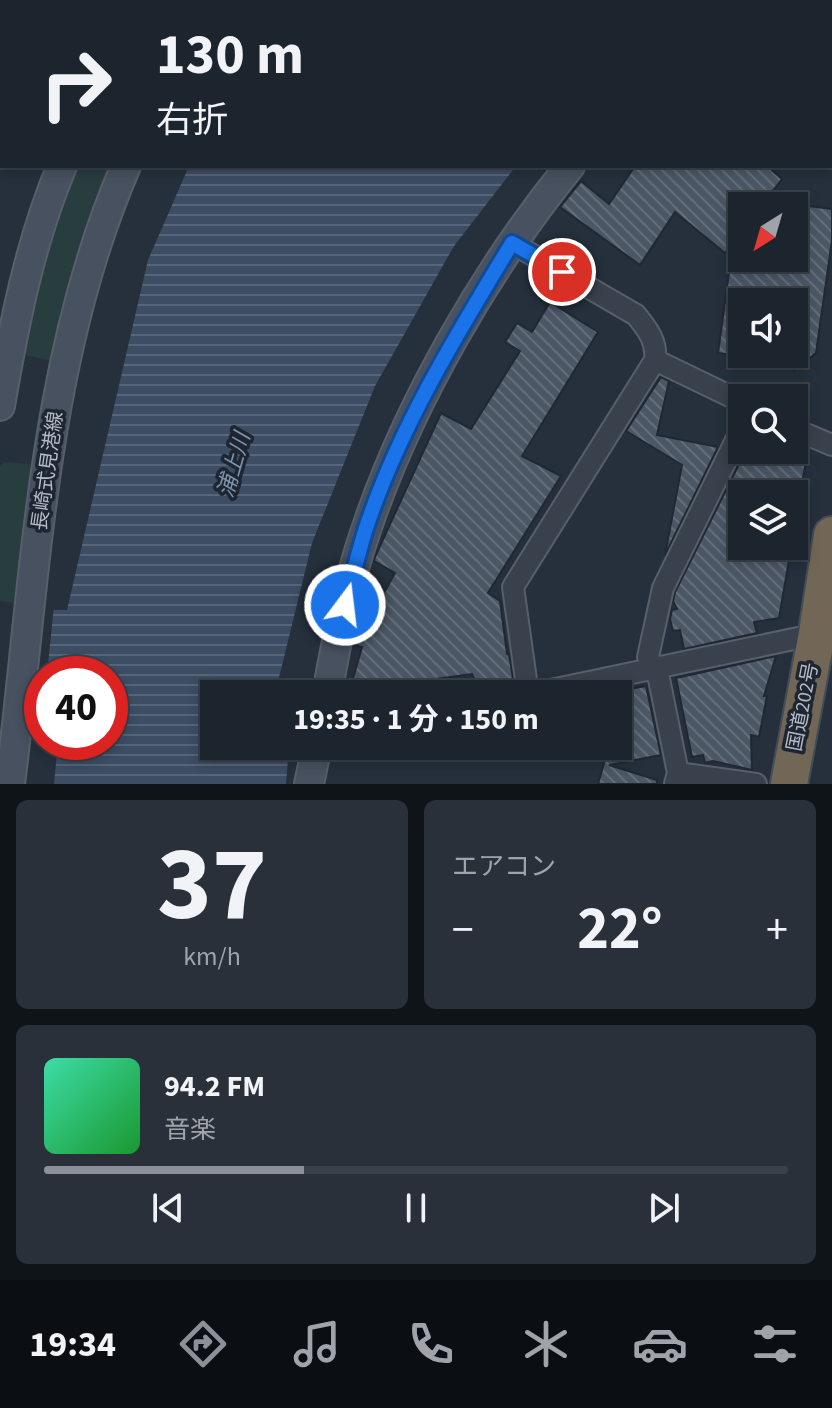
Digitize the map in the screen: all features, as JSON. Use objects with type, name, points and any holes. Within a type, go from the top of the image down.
[{"type":"highway","name":"国道202号","points":[[789,784],[825,632],[832,535]]},
{"type":"main road","points":[[0,406],[11,341],[33,251],[61,168]]},
{"type":"main road","name":"長崎式見港線","points":[[7,782],[23,690],[51,436],[87,278],[111,200],[125,168]]},
{"type":"main road","points":[[329,680],[338,631],[366,528],[406,432],[446,353],[512,243],[568,168]]},
{"type":"main road","points":[[309,784],[314,760]]},
{"type":"street","points":[[512,243],[636,315],[657,347],[655,360],[513,587],[528,680]]},
{"type":"street","points":[[655,360],[728,395]]},
{"type":"street","points":[[808,435],[832,445]]},
{"type":"street","points":[[728,456],[663,588],[648,657],[659,679],[676,778],[756,784]]},
{"type":"street","points":[[599,680],[825,632]]},
{"type":"green space","points":[[75,168],[112,168],[55,355],[49,360],[24,355],[20,346],[65,190]]},
{"type":"green space","points":[[4,462],[30,464],[35,471],[24,604],[0,601],[0,466]]},
{"type":"water","name":"浦上川","points":[[188,168],[514,168],[454,246],[375,386],[312,543],[278,680],[200,680],[200,760],[288,760],[286,784],[54,784],[56,760],[128,760],[128,656],[24,656],[24,669],[5,667],[0,609],[67,610],[148,260]]},
{"type":"pier","points":[[0,605],[54,606],[49,656],[24,656],[24,673],[0,671]]},
{"type":"building","points":[[634,168],[769,168],[782,179],[772,192],[728,192],[728,249],[725,253],[675,212],[640,265],[560,207],[581,181],[609,204]]},
{"type":"building","points":[[808,206],[832,209],[832,240],[816,353],[808,360],[808,288],[728,288],[728,354],[718,353],[729,272],[808,272]]},
{"type":"building","points":[[550,302],[598,332],[522,456],[561,476],[488,593],[500,601],[513,678],[475,680],[472,674],[428,680],[353,680],[362,647],[357,646],[367,609],[373,613],[395,573],[374,561],[375,557],[441,413],[471,429],[520,351],[505,342],[517,323],[532,332]]},
{"type":"building","points":[[661,377],[669,381],[657,435],[718,447],[665,555],[682,465],[626,431]]},
{"type":"building","points":[[739,464],[805,464],[803,480],[731,480]]},
{"type":"building","points":[[728,486],[728,560],[789,560],[779,618],[754,622],[757,633],[684,649],[680,630],[673,631],[670,619],[672,610],[677,609],[673,601]]},
{"type":"building","points":[[776,656],[764,696],[767,696],[759,737],[751,735],[752,770],[713,761],[705,763],[703,755],[692,757],[676,678]]},
{"type":"building","points":[[646,686],[661,755],[609,765],[657,780],[657,784],[598,784],[605,760],[632,760],[632,688]]},
{"type":"route","points":[[345,605],[366,528],[406,432],[446,353],[512,243],[562,272]]}]
